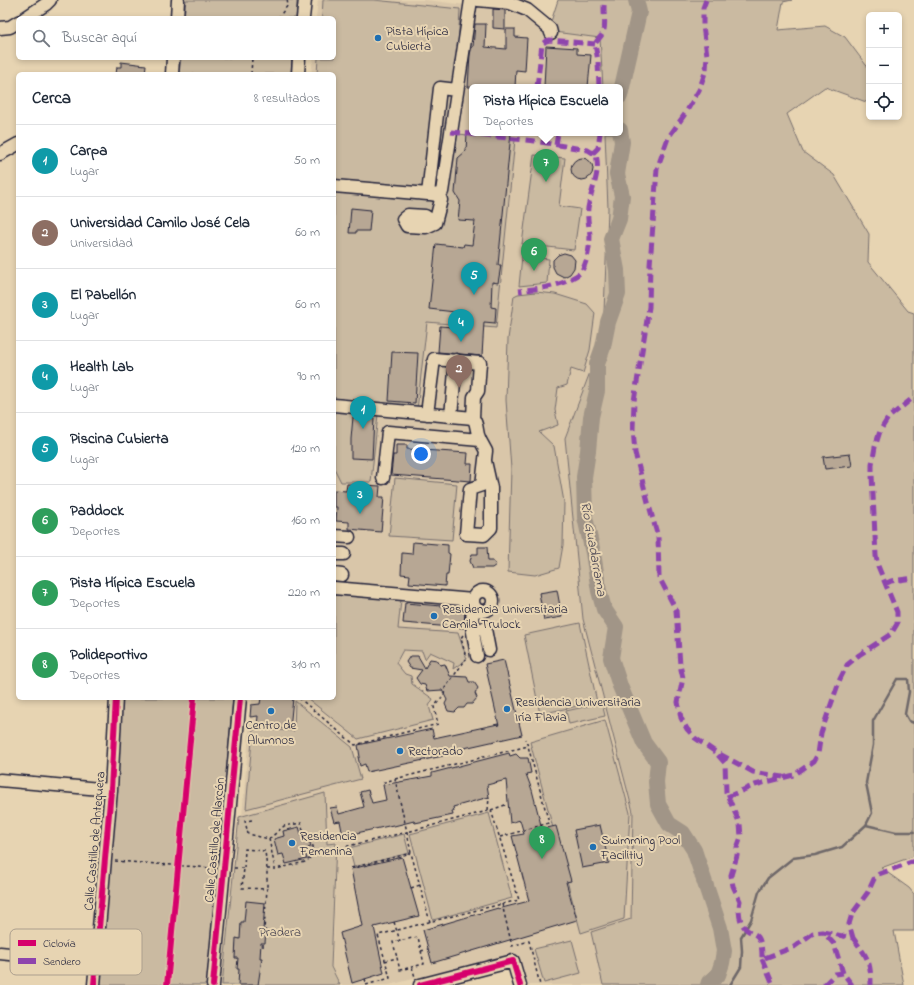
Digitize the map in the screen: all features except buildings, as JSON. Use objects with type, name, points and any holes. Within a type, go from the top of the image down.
[{"type":"street","points":[[28,16],[50,0]]},
{"type":"street","points":[[177,16],[178,0]]},
{"type":"street","points":[[303,16],[305,0]]},
{"type":"street","points":[[336,186],[433,194],[442,192],[471,0]]},
{"type":"street","points":[[478,0],[510,2],[527,10],[550,29],[551,33]]},
{"type":"street","points":[[0,28],[10,27],[16,23]]},
{"type":"street","points":[[172,72],[173,60]]},
{"type":"street","points":[[298,72],[299,60]]},
{"type":"street","points":[[433,194],[440,88],[457,90]]},
{"type":"street","points":[[0,154],[16,145]]},
{"type":"street","points":[[433,194],[441,200],[435,224]]},
{"type":"street","points":[[427,414],[434,358],[480,363],[478,391],[474,397],[473,418],[477,425],[476,434],[486,451],[482,485],[470,489],[466,534],[484,535],[491,528],[491,488],[485,461]]},
{"type":"street","points":[[451,416],[456,360]]},
{"type":"street","points":[[336,405],[473,418]]},
{"type":"street","points":[[383,478],[390,410]]},
{"type":"street","points":[[388,432],[480,440]]},
{"type":"street","points":[[336,536],[349,537]]},
{"type":"street","points":[[336,588],[473,600],[469,631],[477,656]]},
{"type":"street","points":[[469,631],[485,629],[489,650]]},
{"type":"street","name":"Calle Castillo de Antequera","points":[[99,929],[111,790],[116,700]]},
{"type":"street","name":"Calle Castillo de Alarcón","points":[[212,985],[229,868],[240,700]]},
{"type":"street","points":[[0,780],[111,790]]},
{"type":"street","points":[[0,953],[10,954]]},
{"type":"street","points":[[418,982],[513,961],[520,985]]},
{"type":"street","name":"Calle Castillo de Antequera","points":[[94,985],[95,975]]},
{"type":"path","points":[[280,16],[288,5],[287,0]]},
{"type":"path","points":[[251,72],[252,60]]},
{"type":"path","points":[[301,700],[355,745],[438,724],[434,708],[446,692],[445,688],[466,659],[461,638],[469,631]]},
{"type":"path","points":[[167,985],[194,700]]},
{"type":"path","points":[[500,837],[549,823],[526,738]]},
{"type":"path","points":[[381,783],[528,746]]},
{"type":"path","points":[[395,779],[411,853],[430,922]]},
{"type":"path","points":[[488,810],[489,797]]},
{"type":"path","points":[[268,869],[276,869],[305,862],[315,855],[336,851],[348,846],[491,810],[508,804]]},
{"type":"path","points":[[365,979],[366,985],[390,978],[378,935],[519,900],[491,810]]},
{"type":"path","points":[[252,820],[245,821],[248,834],[269,839]]},
{"type":"path","points":[[269,839],[284,826],[301,823],[304,834],[310,834],[315,855]]},
{"type":"path","points":[[269,839],[276,869]]},
{"type":"path","points":[[264,930],[267,889],[268,869],[265,851],[245,849],[242,888],[267,889]]},
{"type":"path","points":[[351,868],[411,853]]},
{"type":"path","points":[[104,860],[178,866],[244,868]]},
{"type":"path","points":[[411,888],[420,886]]},
{"type":"path","points":[[502,904],[512,946],[529,941],[540,985]]},
{"type":"path","points":[[394,922],[400,941]]},
{"type":"path","points":[[418,937],[421,951],[424,964],[400,970],[393,942],[418,937]]},
{"type":"path","points":[[421,951],[428,949]]},
{"type":"path","points":[[385,960],[396,958]]},
{"type":"path","points":[[412,967],[418,982]]},
{"type":"shaded area","points":[[318,0],[426,0],[482,7],[490,7],[492,5],[517,10],[554,32],[600,38],[603,84],[469,84],[469,136],[605,136],[608,209],[603,338],[565,438],[583,619],[633,812],[631,919],[591,932],[603,985],[525,985],[514,954],[389,985],[341,985],[332,967],[337,842],[327,844],[325,794],[239,817],[242,816],[252,700],[336,700],[336,72],[311,72],[313,60],[336,60],[336,16],[316,16]]},
{"type":"green space","points":[[186,0],[297,0],[296,16],[184,16]]},
{"type":"green space","points":[[323,0],[374,0],[460,9],[457,67],[449,133],[515,140],[496,328],[427,322],[417,410],[336,401],[336,72],[317,72],[318,60],[336,60],[336,16],[322,16]]},
{"type":"green space","points":[[558,0],[792,0],[783,2],[778,30],[825,26],[845,37],[866,65],[866,102],[825,87],[787,114],[803,152],[834,175],[869,234],[868,262],[908,311],[914,313],[914,856],[881,868],[909,888],[914,894],[914,931],[894,931],[904,985],[603,985],[591,932],[631,919],[633,812],[583,619],[565,438],[603,338],[608,209],[605,136],[623,136],[623,84],[603,84],[600,38],[554,32],[547,34]]},
{"type":"green space","points":[[181,60],[292,60],[291,72],[179,72]]},
{"type":"green space","points":[[534,155],[565,158],[559,206],[580,209],[574,250],[522,244]]},
{"type":"green space","points":[[522,256],[549,259],[547,283],[519,286]]},
{"type":"green space","points":[[536,292],[555,294],[587,304],[595,313],[590,350],[583,373],[571,369],[567,385],[558,388],[555,410],[558,425],[539,432],[554,446],[564,502],[563,545],[559,568],[535,575],[508,572],[511,469],[506,400],[508,339],[514,296],[518,294]]},
{"type":"green space","points":[[336,410],[378,414],[371,482],[341,482],[336,472]]},
{"type":"green space","points":[[395,478],[457,484],[452,540],[389,536]]},
{"type":"green space","points":[[336,595],[401,600],[398,629],[458,633],[467,659],[453,669],[454,663],[430,652],[425,659],[422,651],[403,650],[396,663],[405,674],[411,676],[412,684],[433,699],[429,706],[433,720],[358,739],[309,700],[336,700]]},
{"type":"green space","points":[[580,623],[597,702],[540,714],[524,635]]},
{"type":"green space","points":[[122,700],[233,700],[207,985],[96,985],[97,975],[142,975],[142,929],[101,929]]},
{"type":"green space","points":[[295,701],[352,747],[361,779],[246,809],[253,729],[294,731]]},
{"type":"green space","points":[[602,703],[605,716],[569,724],[566,711]]},
{"type":"green space","points":[[605,720],[630,813],[624,919],[581,933],[530,742]]},
{"type":"green space","name":"Pradera","points":[[325,793],[327,844],[336,843],[331,967],[340,985],[222,985],[239,817]]},
{"type":"green space","points":[[489,813],[512,898],[433,920],[410,834]]},
{"type":"green space","points":[[404,834],[409,853],[354,867],[349,848]]},
{"type":"green space","points":[[572,940],[581,973],[544,983],[534,949]]},
{"type":"waterway","name":"Río Guadarrama","points":[[623,84],[639,12],[636,0]]},
{"type":"waterway","name":"Río Guadarrama","points":[[621,136],[622,142],[617,174],[622,196],[619,219],[611,239],[617,270],[618,294],[608,322],[603,347],[597,364],[597,391],[591,417],[584,477],[585,517],[599,591],[604,609],[616,627],[611,658],[620,686],[644,743],[658,762],[656,782],[658,804],[669,824],[683,833],[694,850],[720,928],[724,951],[722,963],[718,975],[709,982],[708,985]]},
{"type":"waterway","points":[[730,985],[741,967],[741,937],[751,920],[759,892],[768,878],[793,858],[815,855],[842,847],[866,825],[872,813],[866,783],[873,745],[873,721],[897,679],[908,679],[909,692],[905,714],[909,721],[914,723]]},
{"type":"waterway","points":[[866,825],[896,832],[914,832]]},
{"type":"marked path","points":[[599,84],[598,61],[595,44],[604,29],[605,0]]},
{"type":"marked path","points":[[706,0],[703,8],[703,26],[707,55],[706,70],[699,90],[685,114],[668,138],[657,169],[650,265],[649,307],[634,401],[633,429],[635,453],[658,537],[659,577],[676,610],[680,665],[683,678],[678,702],[681,718],[687,729],[695,738],[714,751],[753,772],[783,777]]},
{"type":"marked path","points":[[537,84],[542,44],[546,41],[550,40],[595,44]]},
{"type":"marked path","points":[[451,132],[469,134]]},
{"type":"marked path","points":[[488,136],[535,141],[588,150],[596,155],[596,175],[588,208],[590,235],[588,255],[582,270],[577,275],[560,284],[519,291]]},
{"type":"marked path","points":[[556,145],[558,136]]},
{"type":"marked path","points":[[593,153],[598,148],[600,136]]},
{"type":"marked path","points":[[727,797],[755,785],[794,775],[814,761],[818,754],[821,733],[840,679],[847,665],[859,655],[891,634],[897,624],[897,612],[878,566],[876,556],[872,464],[880,431],[888,418],[914,397]]},
{"type":"marked path","points":[[885,584],[891,581],[914,578]]},
{"type":"marked path","points":[[718,755],[725,763],[726,792],[740,824],[741,837],[731,875],[733,886],[740,901],[740,919],[746,929],[758,937],[761,945],[762,959],[794,947],[813,933],[823,932]]},
{"type":"marked path","points":[[852,985],[843,973],[834,944],[823,932],[853,938],[849,924],[852,914],[868,892],[874,879],[879,874],[914,861]]},
{"type":"marked path","points":[[853,938],[862,950],[869,964],[871,985]]},
{"type":"marked path","points":[[762,959],[773,985]]},
{"type":"marked path","points":[[824,985],[835,974],[843,973]]},
{"type":"cycle path","points":[[99,929],[111,790],[116,700]]},
{"type":"cycle path","points":[[167,985],[194,700]]},
{"type":"cycle path","points":[[213,985],[240,700]]},
{"type":"cycle path","points":[[420,985],[513,961],[520,985]]},
{"type":"cycle path","points":[[94,985],[95,975]]},
{"type":"place","name":"Pista Hípica Cubierta","points":[[378,38]]},
{"type":"place","name":"Pista Hípica Escuela","points":[[546,182]]},
{"type":"place","name":"Paddock","points":[[534,271]]},
{"type":"place","name":"Piscina Cubierta","points":[[474,295]]},
{"type":"place","name":"Health Lab","points":[[461,342]]},
{"type":"place","name":"Universidad Camilo José Cela","points":[[459,388]]},
{"type":"place","name":"Carpa","points":[[363,429]]},
{"type":"place","name":"El Pabellón","points":[[360,514]]},
{"type":"place","name":"Residencia Universitaria Camila Trulock","points":[[434,616]]},
{"type":"place","name":"Residencia Universitaria Iría Flavia","points":[[507,709]]},
{"type":"place","name":"Centro de Alumnos","points":[[271,711]]},
{"type":"place","name":"Rectorado","points":[[400,751]]},
{"type":"place","name":"Residencia Femenina","points":[[292,843]]},
{"type":"place","name":"Swimming Pool Facilitiy","points":[[593,847]]},
{"type":"place","name":"Polideportivo","points":[[542,859]]}]
